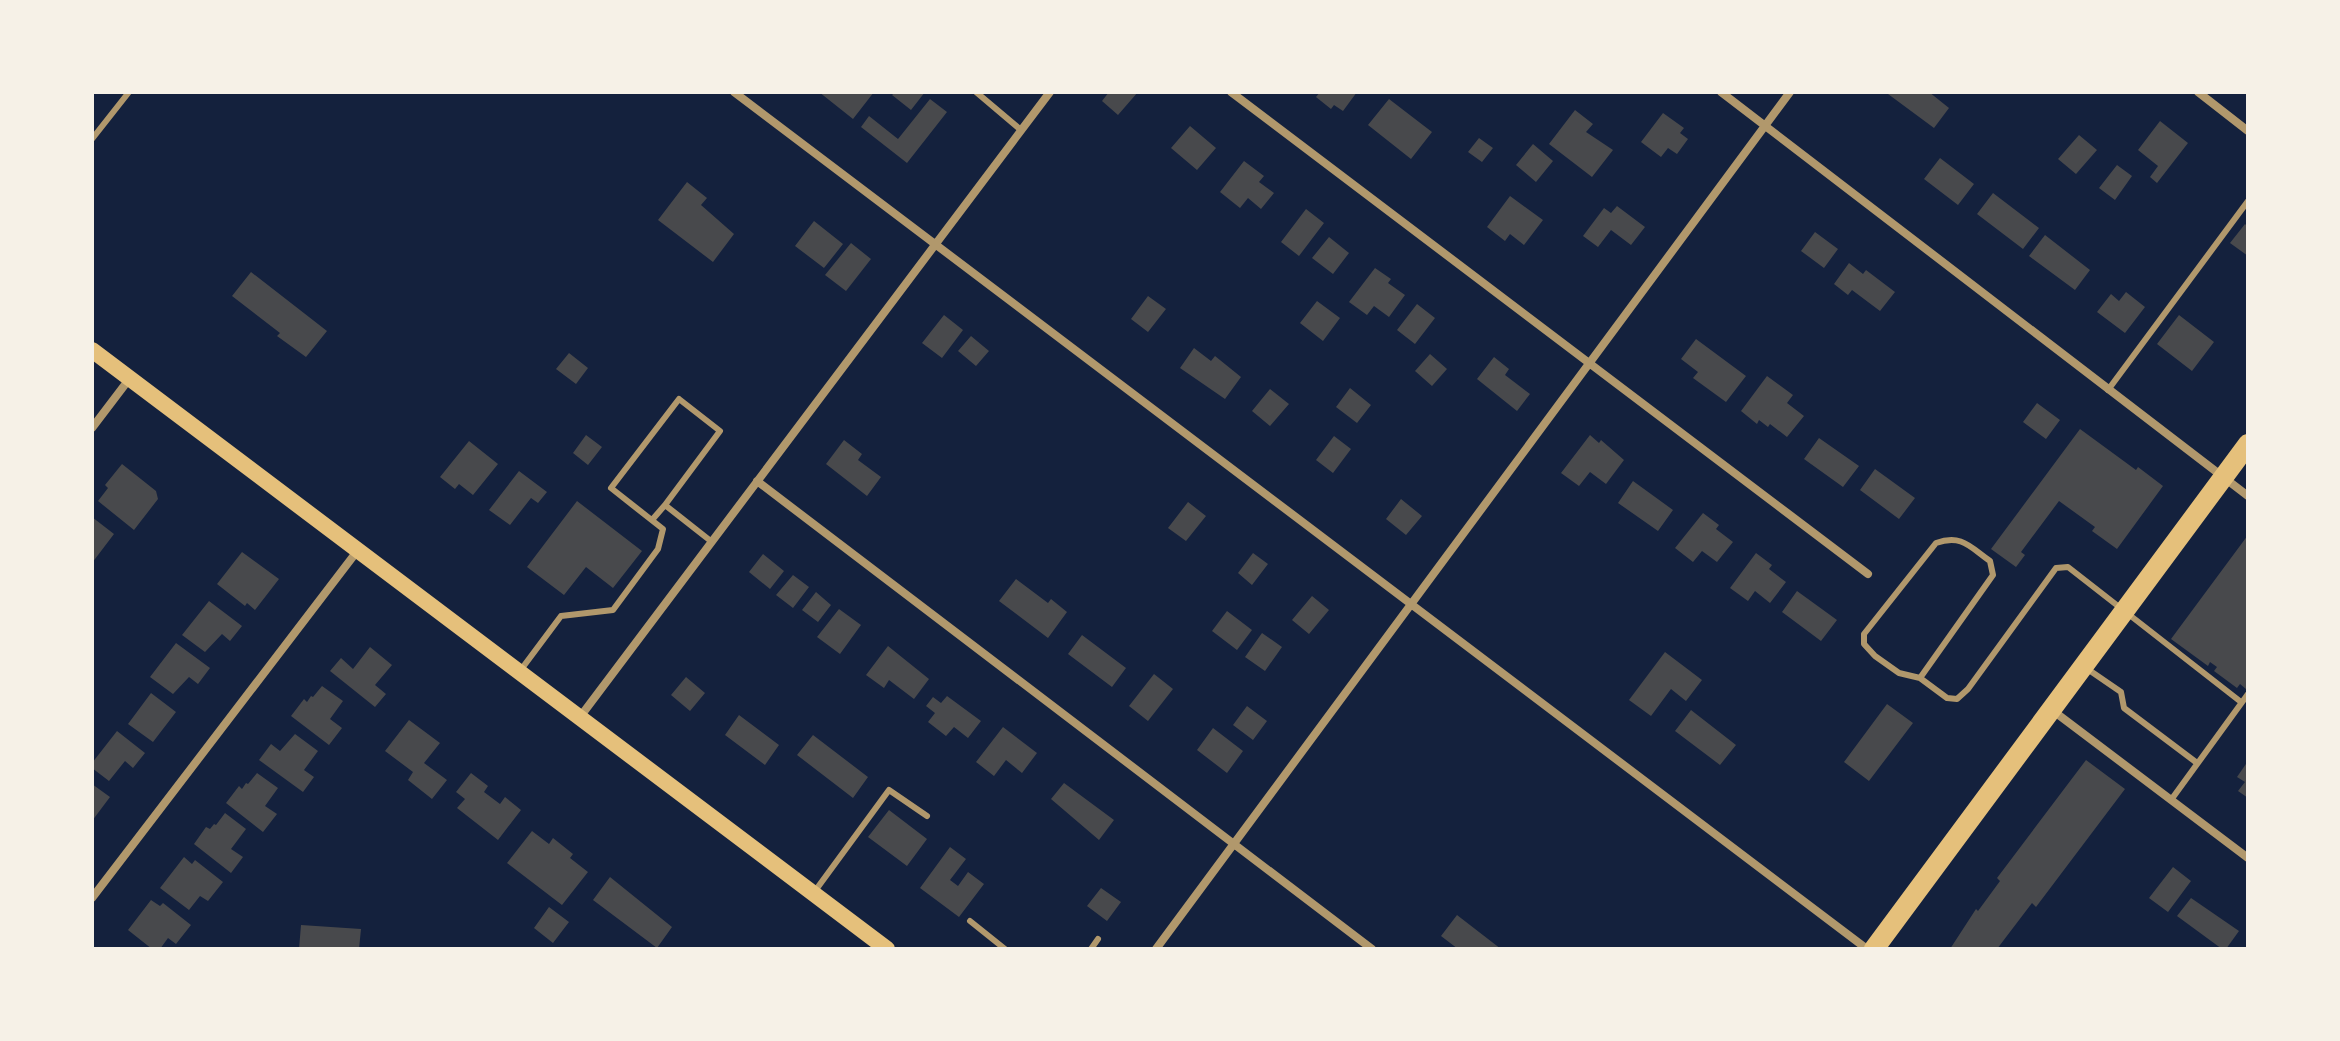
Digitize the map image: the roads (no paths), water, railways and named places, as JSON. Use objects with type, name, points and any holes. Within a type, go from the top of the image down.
[{"type":"main road","points":[[92,350],[887,949]]},
{"type":"main road","points":[[1874,949],[2248,444]]},
{"type":"street","points":[[734,92],[1867,949]]},
{"type":"street","points":[[580,717],[1050,92]]},
{"type":"street","points":[[1231,92],[1868,574]]},
{"type":"street","points":[[1721,92],[2248,496]]},
{"type":"street","points":[[1156,949],[1790,92]]},
{"type":"street","points":[[2198,92],[2248,131]]},
{"type":"street","points":[[92,428],[130,378]]},
{"type":"street","points":[[757,481],[1372,949]]},
{"type":"street","points":[[92,898],[358,550]]},
{"type":"street","points":[[2051,709],[2248,858]]},
{"type":"lane","points":[[92,139],[129,92]]},
{"type":"lane","points":[[976,92],[1021,130]]},
{"type":"lane","points":[[2108,390],[2248,201]]},
{"type":"lane","points":[[519,672],[561,616],[613,610],[658,549],[663,529],[611,488],[679,399],[720,431],[652,520]]},
{"type":"lane","points":[[665,505],[712,542]]},
{"type":"lane","points":[[1920,678],[1993,575],[1990,561],[1963,541],[1950,538],[1936,543],[1864,634],[1864,644],[1899,673],[1920,678],[1947,698],[1957,699],[1968,689],[2056,568],[2068,567],[2241,702]]},
{"type":"lane","points":[[2083,666],[2121,692],[2124,708],[2197,763]]},
{"type":"lane","points":[[2171,800],[2248,694]]},
{"type":"lane","points":[[813,894],[889,790],[927,816]]},
{"type":"lane","points":[[970,921],[1005,949]]},
{"type":"lane","points":[[1091,949],[1098,939]]}]
